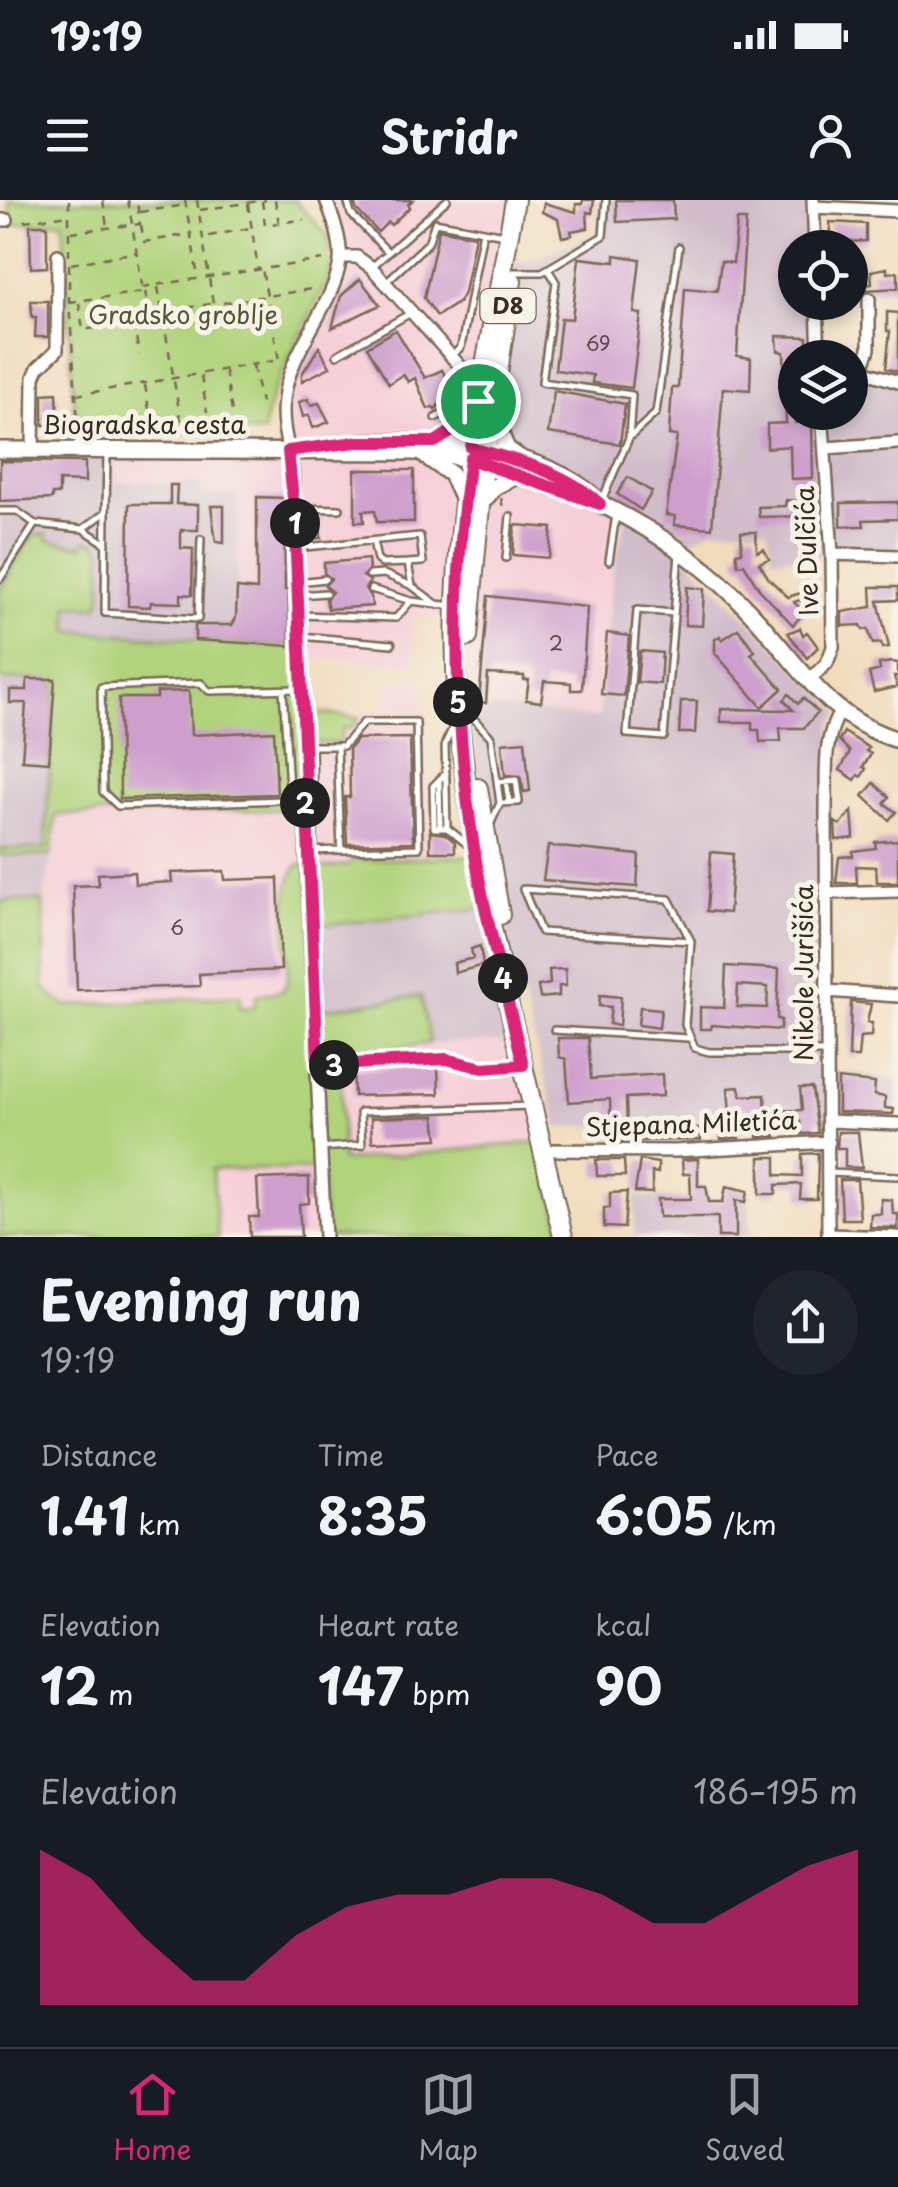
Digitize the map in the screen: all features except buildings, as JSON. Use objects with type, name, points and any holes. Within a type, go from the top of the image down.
[{"type":"main road","name":"D8","points":[[485,407],[482,381],[515,200]]},
{"type":"main road","name":"D8","points":[[465,716],[477,455],[526,200]]},
{"type":"main road","points":[[435,442],[485,407],[507,449],[523,469]]},
{"type":"main road","name":"Biogradska cesta","points":[[288,451],[356,442],[435,442],[477,455]]},
{"type":"main road","name":"Biogradska cesta","points":[[0,450],[477,455]]},
{"type":"main road","points":[[421,452],[451,474],[472,504],[523,469]]},
{"type":"main road","points":[[477,455],[574,483],[600,504],[680,551],[749,611],[840,712],[869,730],[894,736]]},
{"type":"main road","name":"D8","points":[[472,504],[447,606],[465,716],[479,842],[562,1237]]},
{"type":"main road","name":"D8","points":[[479,842],[574,1237]]},
{"type":"street","points":[[325,1237],[308,746],[294,508],[283,418],[287,383],[336,275],[340,257],[326,200]]},
{"type":"street","points":[[815,230],[814,204],[898,211]]},
{"type":"street","points":[[32,450],[34,377],[57,350],[58,255]]},
{"type":"street","points":[[340,257],[357,257],[371,267],[456,362],[482,381]]},
{"type":"street","points":[[868,351],[869,299]]},
{"type":"street","points":[[868,373],[898,382]]},
{"type":"street","name":"Ive Dulčića","points":[[809,680],[827,663],[833,647],[832,554],[824,430]]},
{"type":"street","points":[[825,448],[898,443]]},
{"type":"street","points":[[832,554],[898,556]]},
{"type":"street","name":"Nikole Jurišića","points":[[828,1236],[828,745],[840,712]]},
{"type":"street","points":[[826,893],[898,892]]},
{"type":"street","points":[[826,991],[898,996]]},
{"type":"street","points":[[829,1120],[898,1124]]},
{"type":"street","name":"Stjepana Miletića","points":[[554,1150],[675,1151],[829,1142]]},
{"type":"street","points":[[828,1236],[898,1236]]},
{"type":"lane","points":[[347,200],[351,214],[388,252]]},
{"type":"lane","points":[[371,267],[446,200]]},
{"type":"lane","points":[[513,272],[542,272],[603,236],[606,200]]},
{"type":"lane","points":[[385,283],[428,242],[435,222],[508,236]]},
{"type":"lane","points":[[434,418],[447,412],[456,393],[456,362],[482,231]]},
{"type":"lane","points":[[629,438],[656,413],[680,247]]},
{"type":"lane","points":[[548,269],[556,282],[542,382],[632,396],[629,438],[600,504]]},
{"type":"lane","points":[[337,355],[412,313]]},
{"type":"lane","points":[[78,430],[80,451]]},
{"type":"lane","points":[[107,450],[105,614],[198,619],[201,539]]},
{"type":"lane","points":[[294,508],[340,509]]},
{"type":"lane","points":[[0,512],[17,511],[36,524],[83,529],[106,544]]},
{"type":"lane","points":[[83,529],[106,512]]},
{"type":"lane","points":[[609,561],[616,512]]},
{"type":"lane","points":[[506,558],[507,516]]},
{"type":"lane","points":[[0,579],[36,524]]},
{"type":"lane","points":[[296,548],[420,536],[423,562],[382,564],[377,560],[373,541]]},
{"type":"lane","points":[[674,614],[637,610],[627,734],[664,738],[680,551]]},
{"type":"lane","points":[[408,563],[412,586]]},
{"type":"lane","points":[[369,575],[384,574],[447,606]]},
{"type":"lane","points":[[297,588],[325,579]]},
{"type":"lane","points":[[297,588],[326,592]]},
{"type":"lane","points":[[370,589],[447,606]]},
{"type":"lane","points":[[299,615],[396,618],[411,601]]},
{"type":"lane","points":[[300,636],[392,644]]},
{"type":"lane","points":[[282,690],[289,788],[282,800],[118,806],[103,792],[100,687],[202,683],[209,690],[302,689]]},
{"type":"lane","points":[[465,716],[491,737],[500,804],[479,842],[444,828],[446,744],[465,716]]},
{"type":"lane","points":[[308,746],[340,746],[364,722],[416,722],[419,848],[310,851]]},
{"type":"lane","points":[[340,746],[342,850]]},
{"type":"lane","points":[[444,828],[439,780],[446,773]]},
{"type":"lane","points":[[497,782],[516,780],[519,802],[500,804]]},
{"type":"lane","points":[[692,941],[541,932],[523,889],[668,899],[692,941],[685,1025],[695,1048],[709,1052],[825,1052]]},
{"type":"lane","points":[[554,1030],[688,1038]]},
{"type":"lane","points":[[318,1066],[446,1059],[483,1068],[523,1065]]},
{"type":"lane","points":[[321,1148],[362,1144],[360,1112],[532,1106]]},
{"type":"lane","points":[[829,1173],[898,1176]]},
{"type":"path","points":[[69,200],[69,302],[78,430]]},
{"type":"path","points":[[102,200],[107,227]]},
{"type":"path","points":[[128,200],[151,318]]},
{"type":"path","points":[[137,200],[144,242],[191,234]]},
{"type":"path","points":[[196,200],[216,322]]},
{"type":"path","points":[[198,210],[264,200],[265,225],[305,220]]},
{"type":"path","points":[[275,200],[279,223]]},
{"type":"path","points":[[139,212],[186,202],[198,279]]},
{"type":"path","points":[[76,395],[279,360],[246,202]]},
{"type":"path","points":[[24,221],[70,215]]},
{"type":"path","points":[[70,232],[140,224]]},
{"type":"path","points":[[209,236],[252,228]]},
{"type":"path","points":[[69,264],[136,252]]},
{"type":"path","points":[[69,302],[323,260]]},
{"type":"path","points":[[158,285],[182,428]]},
{"type":"path","points":[[223,303],[312,289]]},
{"type":"path","points":[[79,301],[83,330],[163,316]]},
{"type":"path","points":[[170,310],[213,303]]},
{"type":"path","points":[[134,322],[139,355]]},
{"type":"path","points":[[253,365],[261,403]]},
{"type":"path","points":[[224,370],[232,412]]},
{"type":"path","points":[[201,374],[207,412]]},
{"type":"path","points":[[144,384],[151,422]]},
{"type":"path","points":[[500,491],[507,516]]},
{"type":"shaded area","points":[[326,200],[520,200],[478,454],[626,517],[612,579],[599,718],[463,704],[463,617],[414,616],[414,662],[399,664],[301,658],[291,646],[231,642],[233,619],[200,484],[113,482],[114,460],[107,450],[288,451],[284,398],[341,257]]},
{"type":"shaded area","points":[[599,200],[813,200],[814,230],[778,230],[778,320],[818,320],[818,340],[778,340],[778,430],[868,430],[868,370],[898,379],[898,556],[832,554],[773,558],[767,528],[713,529],[680,551],[840,712],[831,726],[827,1070],[898,1079],[896,1123],[558,1127],[498,905],[470,706],[599,718],[612,579],[626,518],[477,455],[510,259],[525,263],[597,233]]},
{"type":"shaded area","points":[[0,450],[107,450],[114,460],[114,482],[200,483],[201,495],[238,496],[236,618],[231,642],[67,631],[69,605],[84,546],[46,540],[27,543],[0,589]]},
{"type":"shaded area","points":[[0,679],[55,679],[45,850],[0,849]]},
{"type":"shaded area","points":[[424,679],[428,860],[351,860],[350,865],[307,870],[287,894],[288,979],[283,991],[268,992],[254,1008],[239,1007],[240,995],[67,1006],[44,988],[43,901],[55,815],[305,809],[303,743],[352,728],[363,712],[383,714],[392,682]]},
{"type":"shaded area","points":[[0,855],[51,856],[43,900],[0,901]]},
{"type":"shaded area","points":[[487,908],[518,1042],[430,1043],[421,997],[314,1010],[310,926]]},
{"type":"shaded area","points":[[518,1042],[540,1142],[342,1161],[341,1074],[318,1074],[317,1057],[430,1043]]},
{"type":"shaded area","points":[[211,1169],[322,1170],[325,1237],[218,1237]]},
{"type":"shaded area","points":[[635,1196],[748,1202],[751,1237],[581,1237],[634,1235]]},
{"type":"green space","name":"Gradsko groblje","points":[[9,200],[294,200],[329,237],[330,274],[272,394],[263,432],[75,433],[63,221],[12,225]]},
{"type":"green space","points":[[37,534],[47,534],[47,540],[83,546],[85,540],[95,542],[102,551],[102,599],[97,607],[69,605],[68,631],[292,646],[301,658],[303,711],[359,718],[352,728],[342,729],[340,743],[304,743],[305,809],[56,815],[51,856],[0,855],[0,849],[45,849],[55,680],[0,679],[0,589],[27,543]]},
{"type":"green space","points":[[475,856],[486,908],[310,926],[314,1010],[421,996],[430,1043],[318,1057],[319,1074],[341,1073],[342,1161],[540,1142],[563,1237],[325,1237],[321,1170],[212,1169],[218,1237],[0,1237],[0,901],[43,901],[44,987],[67,1006],[241,995],[239,1007],[254,1008],[257,995],[283,991],[288,979],[286,903],[298,865],[307,865],[308,869],[349,865],[351,860]]},
{"type":"route","points":[[478,401],[471,448],[528,463],[562,477],[586,490],[600,504],[470,459],[456,606],[463,764],[474,850],[523,1065],[483,1068],[446,1059],[318,1066],[293,476],[288,451],[356,442],[435,442],[460,426],[478,401]]}]
